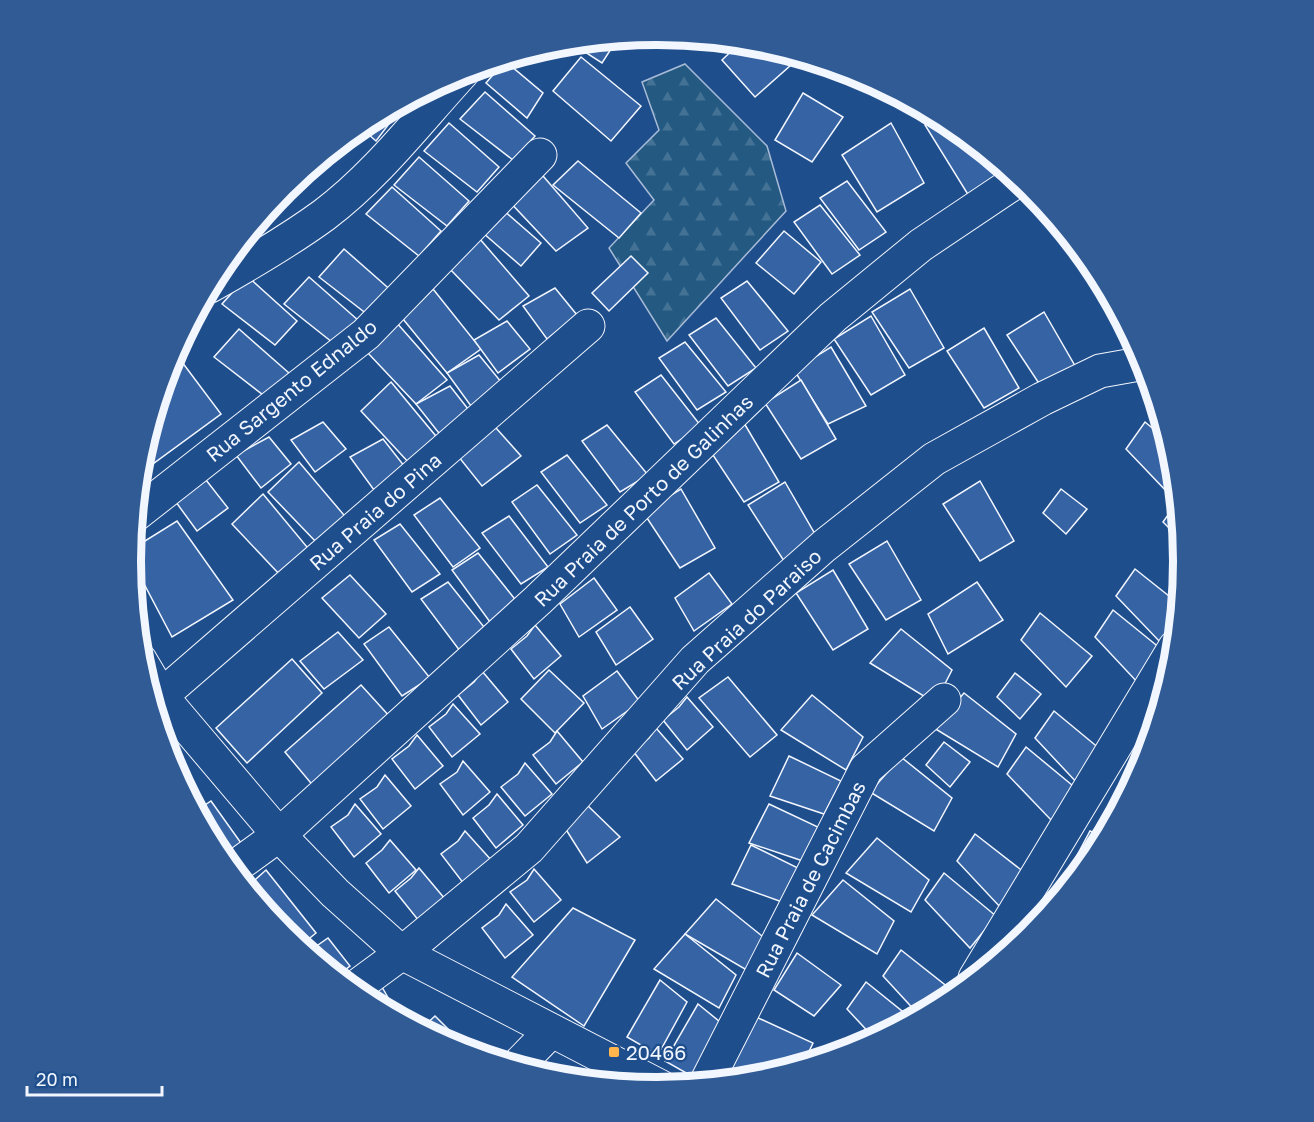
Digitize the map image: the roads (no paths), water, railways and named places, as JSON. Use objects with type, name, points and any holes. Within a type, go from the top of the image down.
[{"type":"street","points":[[226,277],[269,253],[325,214],[368,177],[447,90]]},
{"type":"street","name":"Rua Sargento Ednaldo","points":[[144,508],[366,334],[540,155]]},
{"type":"street","name":"Rua Praia de Porto de Galinhas","points":[[239,863],[279,834],[538,600],[833,317],[921,245],[1010,185]]},
{"type":"street","name":"Rua Praia do Pina","points":[[160,698],[588,326]]},
{"type":"street","name":"Rua Praia do Paraiso","points":[[361,983],[402,953],[529,848],[695,660],[824,546],[934,459],[1042,399],[1100,371],[1134,365]]},
{"type":"street","points":[[988,956],[1161,670]]},
{"type":"street","name":"Rua Praia de Cacimbas","points":[[710,1074],[866,769],[944,700]]},
{"type":"street","points":[[162,705],[335,893],[402,953],[640,1077]]},
{"type":"street","points":[[524,1059],[551,1031]]},
{"type":"place","name":"20466","points":[[614,1052]]}]
